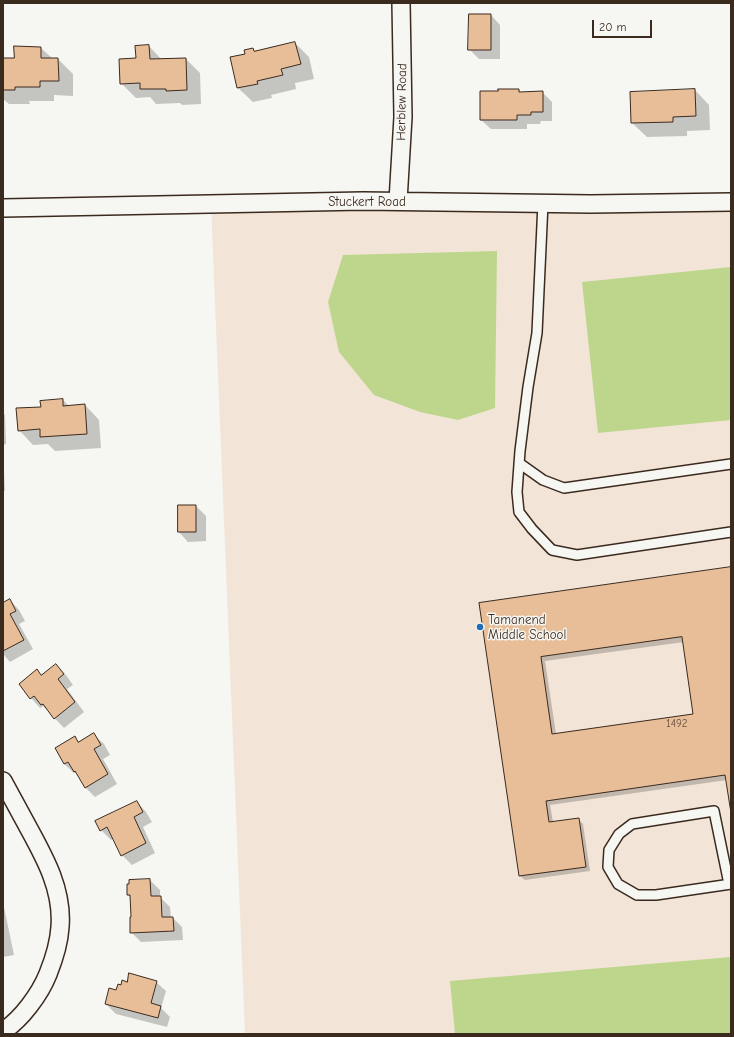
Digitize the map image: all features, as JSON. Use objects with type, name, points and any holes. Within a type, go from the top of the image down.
[{"type":"street","name":"Herblew Road","points":[[398,202],[403,117],[401,3]]},
{"type":"street","name":"Stuckert Road","points":[[3,208],[363,201],[592,204],[731,202]]},
{"type":"street","points":[[3,781],[45,858],[56,887],[60,907],[60,927],[55,956],[44,984],[28,1008],[3,1031]]},
{"type":"lane","points":[[543,203],[537,333],[528,386],[519,463],[517,492],[519,512],[532,529],[552,550],[577,556],[731,532]]},
{"type":"lane","points":[[519,463],[543,480],[564,488],[731,464]]},
{"type":"lane","points":[[714,811],[730,884],[656,895],[637,894],[618,884],[608,868],[609,850],[619,834],[632,824],[714,811]]},
{"type":"shaded area","name":"Tamanend Middle School","points":[[731,199],[731,1034],[245,1034],[211,204]]},
{"type":"green space","points":[[497,251],[495,408],[458,420],[420,412],[374,395],[339,352],[328,302],[343,255]]},
{"type":"green space","points":[[731,267],[731,420],[598,433],[582,282]]},
{"type":"green space","points":[[731,957],[731,1034],[455,1034],[450,981]]},
{"type":"building","points":[[469,14],[491,14],[491,50],[468,50]]},
{"type":"building","points":[[295,42],[301,64],[281,69],[283,75],[257,81],[258,84],[237,88],[230,57],[245,54],[244,50],[253,48],[254,51]]},
{"type":"building","points":[[149,45],[150,59],[186,58],[187,90],[166,91],[166,89],[140,89],[140,83],[120,84],[119,59],[136,58],[135,46]]},
{"type":"building","points":[[14,46],[41,47],[41,58],[58,58],[59,81],[40,81],[40,87],[15,87],[15,90],[3,90],[3,58],[14,58]]},
{"type":"building","points":[[498,89],[519,89],[519,92],[543,91],[543,112],[531,112],[531,115],[517,115],[517,120],[480,120],[480,91],[498,91]]},
{"type":"building","points":[[695,89],[696,116],[673,117],[673,122],[631,123],[630,92]]},
{"type":"building","points":[[63,399],[63,406],[85,404],[87,434],[40,437],[40,429],[18,431],[16,408],[41,407],[40,401]]},
{"type":"building","points":[[178,505],[196,505],[196,532],[178,532]]},
{"type":"building","name":"Tamanend Middle School","points":[[731,567],[731,813],[725,775],[546,801],[549,822],[579,818],[586,867],[519,876],[479,603]],"holes":[[[682,637],[693,714],[552,734],[541,657]]]},
{"type":"building","points":[[10,599],[16,611],[10,614],[24,640],[3,651],[3,603]]},
{"type":"building","points":[[56,664],[64,674],[58,679],[75,702],[54,719],[43,704],[41,705],[34,696],[30,699],[19,684],[37,669],[41,675]]},
{"type":"building","points":[[94,733],[101,745],[94,749],[108,774],[85,788],[68,762],[64,764],[55,748],[75,736],[78,742]]},
{"type":"building","points":[[137,801],[143,812],[134,817],[146,843],[121,856],[107,827],[100,831],[95,821]]},
{"type":"building","points":[[150,879],[151,896],[161,896],[162,917],[173,917],[174,931],[130,933],[130,895],[127,895],[127,884],[129,884],[129,880]]},
{"type":"building","points":[[129,973],[157,981],[151,1003],[161,1006],[158,1018],[105,1004],[109,988],[116,990],[118,984],[121,985],[122,980],[127,982]]},
{"type":"place","name":"Tamanend Middle School","points":[[480,627]]}]
